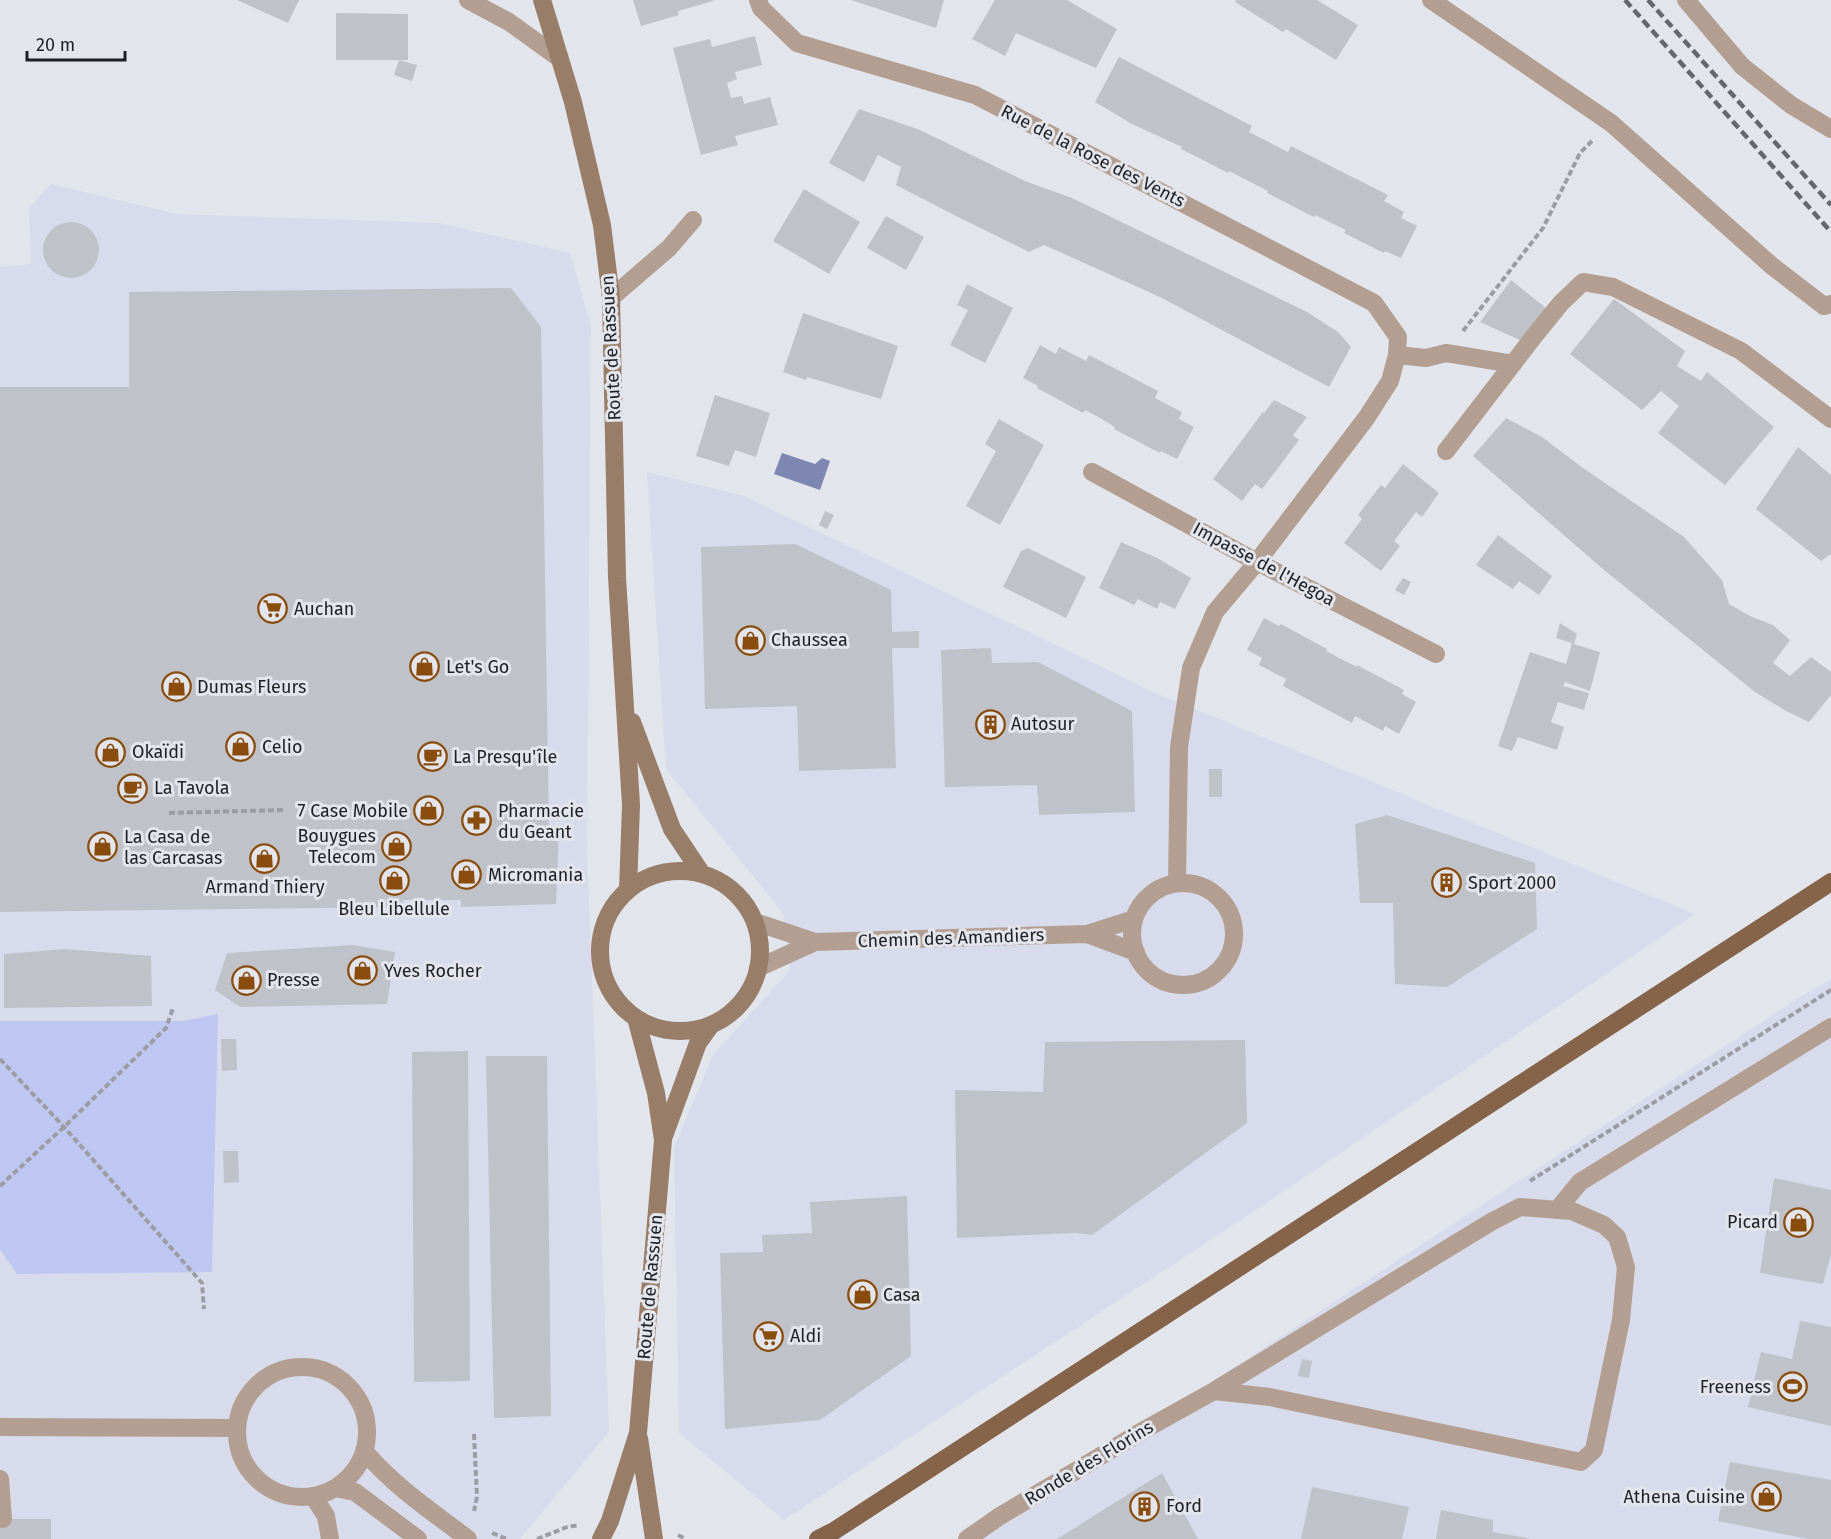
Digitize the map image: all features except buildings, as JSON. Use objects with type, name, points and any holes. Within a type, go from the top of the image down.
[{"type":"main road","name":"Route de Rassuen","points":[[542,0],[573,102],[602,225],[611,298],[617,577],[631,805],[628,890]]},
{"type":"main road","name":"Route de Rassuen","points":[[625,704],[672,829],[702,874]]},
{"type":"main road","points":[[681,871],[702,874],[715,879],[735,892],[755,922],[760,944],[758,968],[753,983],[743,999],[729,1014],[711,1025],[694,1030],[674,1030],[648,1024],[624,1008],[608,986],[600,959],[605,924],[614,906],[628,890],[642,881],[661,873],[681,871]]},
{"type":"main road","points":[[826,1536],[1831,882]]},
{"type":"main road","name":"Route de Rassuen","points":[[601,1539],[610,1521],[638,1433],[663,1140],[656,1093],[636,1018]]},
{"type":"main road","name":"Route de Rassuen","points":[[663,1140],[698,1043],[711,1025]]},
{"type":"main road","name":"Route de Rassuen","points":[[638,1433],[654,1539]]},
{"type":"street","points":[[468,0],[509,22],[559,58]]},
{"type":"street","name":"Rue de la Rose des Vents","points":[[758,0],[761,8],[797,43],[975,95],[1374,303],[1398,337],[1397,355],[1390,381],[1367,417],[1257,562],[1215,612],[1191,668],[1179,747],[1177,883]]},
{"type":"street","points":[[1431,0],[1611,123],[1772,266],[1829,307]]},
{"type":"street","points":[[1686,0],[1742,66],[1791,105],[1831,129]]},
{"type":"street","points":[[611,298],[669,248],[693,220]]},
{"type":"street","points":[[1446,451],[1561,303],[1583,282],[1613,287],[1741,351],[1831,419]]},
{"type":"street","points":[[1397,355],[1426,358],[1446,353],[1513,364]]},
{"type":"street","name":"Impasse de l'Hegoa","points":[[1092,472],[1257,562],[1436,654]]},
{"type":"street","points":[[1177,883],[1200,886],[1216,894],[1225,904],[1233,922],[1234,942],[1227,961],[1213,975],[1195,983],[1175,984],[1149,972],[1136,952],[1132,935],[1134,919],[1140,907],[1154,892],[1177,883]]},
{"type":"street","name":"Chemin des Amandiers","points":[[755,922],[815,942],[1086,934],[1134,919]]},
{"type":"street","name":"Chemin des Amandiers","points":[[1086,934],[1136,952]]},
{"type":"street","name":"Chemin des Amandiers","points":[[758,968],[815,942]]},
{"type":"street","points":[[1557,1210],[1580,1182],[1831,1027]]},
{"type":"street","name":"Ronde des Florins","points":[[967,1539],[1010,1510],[1214,1391],[1491,1222],[1520,1207],[1572,1211],[1604,1225],[1617,1237],[1626,1267],[1621,1320],[1594,1450],[1581,1462],[1270,1397],[1214,1391]]},
{"type":"street","points":[[293,1366],[313,1367],[332,1373],[354,1392],[361,1402],[367,1420],[367,1440],[364,1451],[353,1473],[335,1488],[313,1496],[287,1495],[260,1482],[247,1467],[237,1438],[238,1419],[251,1390],[265,1378],[293,1366]]},
{"type":"street","points":[[0,1427],[237,1428]]},
{"type":"street","points":[[364,1451],[404,1492],[463,1535]]},
{"type":"street","points":[[0,1479],[3,1519]]},
{"type":"street","points":[[335,1488],[355,1492],[418,1539]]},
{"type":"street","points":[[313,1496],[326,1516],[330,1539]]},
{"type":"path","points":[[1446,353],[1543,228],[1580,153],[1611,123]]},
{"type":"path","points":[[169,813],[283,810]]},
{"type":"path","points":[[0,1186],[166,1028],[173,1008]]},
{"type":"path","points":[[0,1059],[64,1127],[202,1283],[204,1309]]},
{"type":"path","points":[[463,1535],[474,1512],[477,1497],[474,1434]]},
{"type":"path","points":[[537,1539],[567,1527],[587,1523]]},
{"type":"shaded area","points":[[51,184],[177,214],[439,223],[570,253],[591,326],[587,848],[609,1432],[520,1539],[0,1539],[0,267],[31,264],[29,208]]},
{"type":"shaded area","points":[[782,453],[815,464],[822,458],[830,461],[820,490],[774,474]]},
{"type":"shaded area","points":[[647,472],[744,496],[1158,694],[1695,914],[1250,1214],[784,1520],[679,1433],[674,1147],[713,1055],[790,970],[783,913],[666,769]]},
{"type":"shaded area","points":[[1831,979],[1831,1539],[972,1539],[1800,997]]},
{"type":"shaded area","points":[[218,1014],[212,1272],[17,1274],[0,1249],[0,1021],[183,1021]]},
{"type":"railway","points":[[1625,0],[1831,232]]},
{"type":"railway","points":[[1648,0],[1831,205]]},
{"type":"place","name":"Auchan","points":[[273,609]]},
{"type":"place","name":"Chaussea","points":[[750,640]]},
{"type":"place","name":"Let's Go","points":[[425,667]]},
{"type":"place","name":"Dumas Fleurs","points":[[176,687]]},
{"type":"place","name":"Autosur","points":[[990,724]]},
{"type":"place","name":"Celio","points":[[241,747]]},
{"type":"place","name":"Okaïdi","points":[[111,752]]},
{"type":"place","name":"La Presqu'île","points":[[432,757]]},
{"type":"place","name":"La Tavola","points":[[133,788]]},
{"type":"place","name":"7 Case Mobile","points":[[429,811]]},
{"type":"place","name":"Pharmacie du Geant","points":[[477,821]]},
{"type":"place","name":"Bouygues Telecom","points":[[397,846]]},
{"type":"place","name":"La Casa de las Carcasas","points":[[103,847]]},
{"type":"place","name":"Armand Thiery","points":[[265,858]]},
{"type":"place","name":"Micromania","points":[[467,875]]},
{"type":"place","name":"Bleu Libellule","points":[[394,880]]},
{"type":"place","name":"Sport 2000","points":[[1447,883]]},
{"type":"place","name":"Yves Rocher","points":[[363,971]]},
{"type":"place","name":"Presse","points":[[246,980]]},
{"type":"place","name":"Picard","points":[[1799,1222]]},
{"type":"place","name":"Casa","points":[[862,1295]]},
{"type":"place","name":"Aldi","points":[[769,1336]]},
{"type":"place","name":"Freeness","points":[[1792,1387]]},
{"type":"place","name":"Athena Cuisine","points":[[1766,1497]]},
{"type":"place","name":"Ford","points":[[1145,1506]]}]
